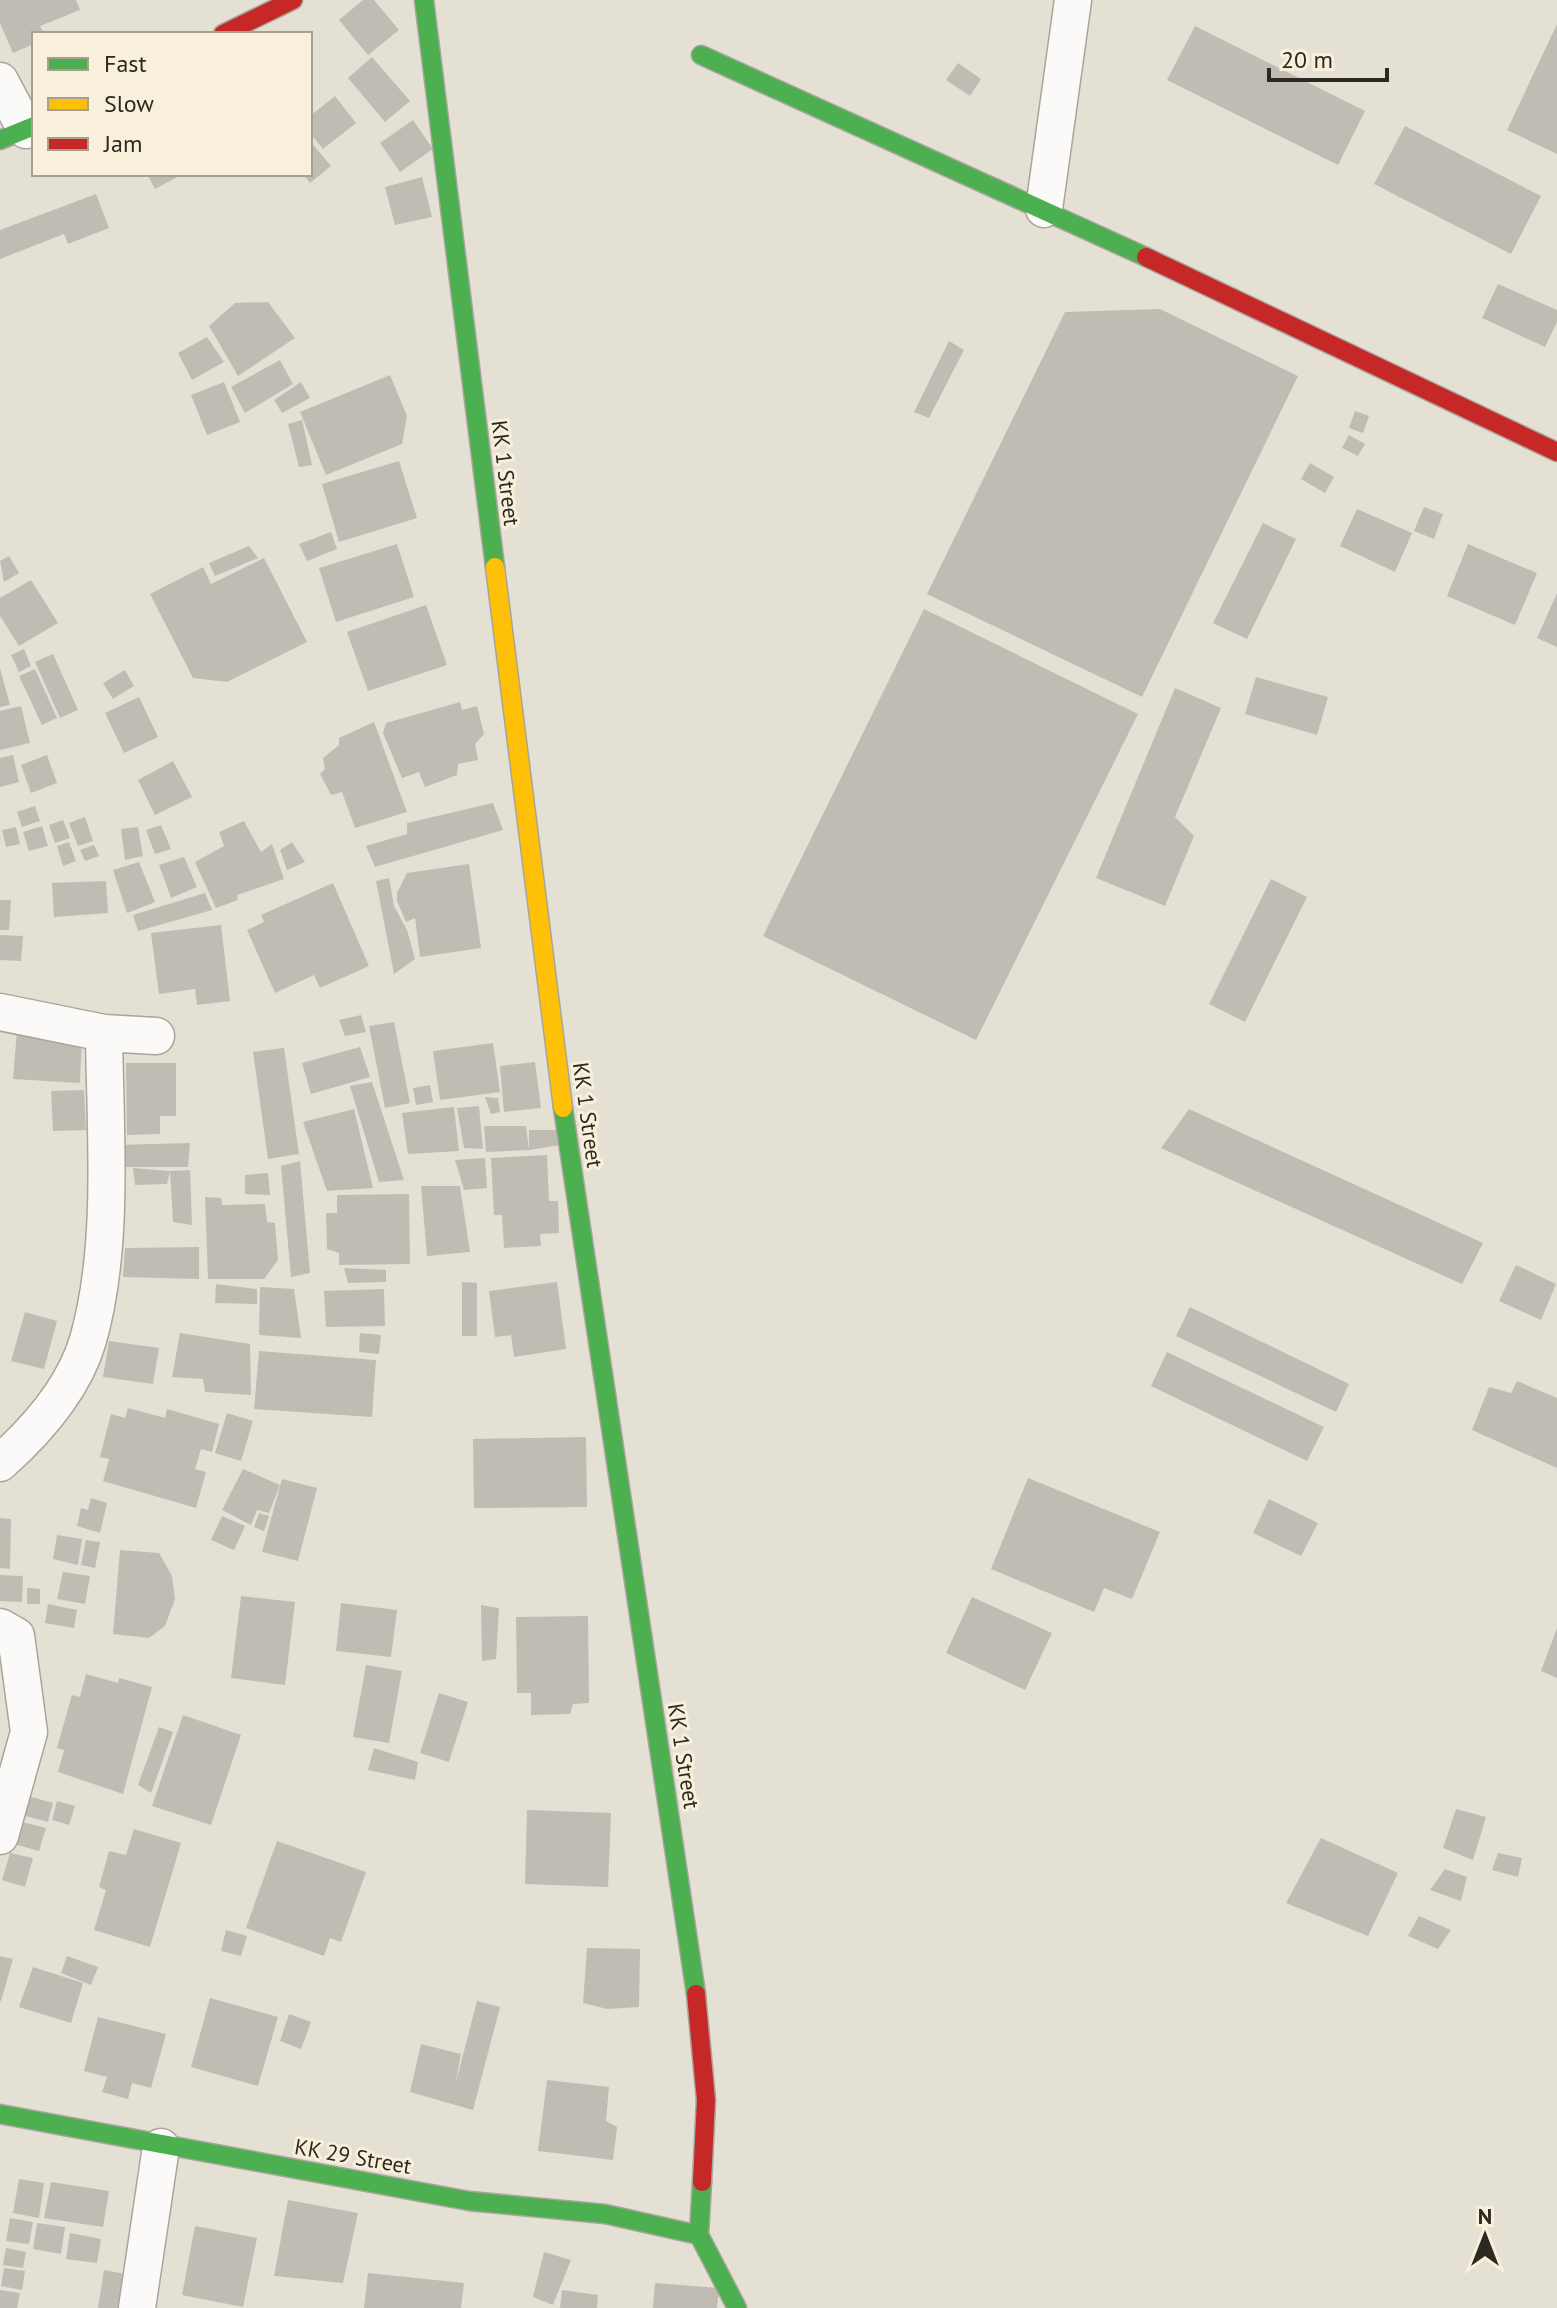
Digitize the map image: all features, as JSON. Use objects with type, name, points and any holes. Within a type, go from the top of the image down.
[{"type":"street","points":[[227,32],[293,0]]},
{"type":"street","name":"KK 1 Street","points":[[424,0],[567,1139],[701,2030],[706,2100],[699,2235]]},
{"type":"street","points":[[1044,209],[1073,0]]},
{"type":"street","points":[[701,55],[1044,209],[1557,452]]},
{"type":"street","points":[[0,81],[20,132]]},
{"type":"street","points":[[0,1012],[104,1033],[156,1036]]},
{"type":"street","points":[[0,1463],[33,1433],[63,1392],[88,1342],[98,1286],[105,1190],[104,1033]]},
{"type":"street","points":[[0,1627],[16,1636],[29,1732],[0,1836]]},
{"type":"street","name":"KK 29 Street","points":[[0,2114],[161,2147],[469,2201],[605,2214],[699,2235]]},
{"type":"street","points":[[137,2308],[161,2147]]},
{"type":"street","points":[[699,2235],[737,2308]]},
{"type":"building","points":[[0,0],[76,0],[80,10],[40,26],[43,32],[32,32],[32,45],[13,53],[0,23]]},
{"type":"building","points":[[363,0],[374,0],[399,30],[368,55],[339,20]]},
{"type":"building","points":[[1557,24],[1557,154],[1507,130]]},
{"type":"building","points":[[1195,26],[1365,111],[1338,165],[1167,80]]},
{"type":"building","points":[[372,57],[410,101],[385,122],[348,78]]},
{"type":"building","points":[[958,63],[981,79],[970,96],[946,80]]},
{"type":"building","points":[[335,96],[356,123],[323,149],[312,135],[312,114]]},
{"type":"building","points":[[413,120],[433,149],[400,172],[380,143]]},
{"type":"building","points":[[1405,126],[1541,196],[1511,254],[1374,184]]},
{"type":"building","points":[[312,143],[331,166],[310,183],[305,176],[312,176]]},
{"type":"building","points":[[148,176],[179,176],[155,189]]},
{"type":"building","points":[[422,177],[432,217],[395,225],[385,187]]},
{"type":"building","points":[[96,194],[109,228],[68,244],[64,234],[0,259],[0,230]]},
{"type":"building","points":[[1498,284],[1557,310],[1557,322],[1545,347],[1482,318]]},
{"type":"building","points":[[268,302],[295,338],[238,376],[209,326],[235,303]]},
{"type":"building","points":[[1160,309],[1298,376],[1142,697],[927,594],[1065,312]]},
{"type":"building","points":[[207,337],[224,362],[192,380],[178,353]]},
{"type":"building","points":[[949,341],[964,350],[929,418],[914,412]]},
{"type":"building","points":[[280,360],[293,384],[245,413],[231,387]]},
{"type":"building","points":[[390,375],[407,416],[402,444],[326,475],[300,412]]},
{"type":"building","points":[[224,382],[240,422],[207,435],[191,395]]},
{"type":"building","points":[[301,382],[310,398],[282,413],[274,400]]},
{"type":"building","points":[[1355,411],[1369,416],[1363,433],[1349,428]]},
{"type":"building","points":[[302,420],[312,465],[299,467],[288,424]]},
{"type":"building","points":[[1349,435],[1365,444],[1358,456],[1342,448]]},
{"type":"building","points":[[399,461],[417,518],[339,542],[322,484]]},
{"type":"building","points":[[1310,463],[1334,477],[1325,493],[1301,479]]},
{"type":"building","points":[[1424,507],[1443,514],[1434,539],[1414,531]]},
{"type":"building","points":[[1357,509],[1412,533],[1395,572],[1340,546]]},
{"type":"building","points":[[1263,523],[1296,539],[1247,639],[1213,623]]},
{"type":"building","points":[[331,532],[337,549],[307,561],[299,544]]},
{"type":"building","points":[[397,544],[414,597],[336,622],[319,568]]},
{"type":"building","points":[[1468,544],[1537,573],[1515,625],[1447,596]]},
{"type":"building","points":[[249,546],[258,558],[215,576],[209,563]]},
{"type":"building","points":[[9,556],[19,573],[4,582],[0,561]]},
{"type":"building","points":[[264,558],[307,642],[227,682],[193,678],[150,594],[203,567],[211,584]]},
{"type":"building","points":[[31,580],[58,623],[19,646],[0,616],[0,598]]},
{"type":"building","points":[[1557,593],[1557,647],[1537,638]]},
{"type":"building","points":[[426,605],[447,665],[368,691],[347,632]]},
{"type":"building","points":[[924,609],[1138,714],[976,1040],[763,936]]},
{"type":"building","points":[[24,649],[31,666],[19,672],[11,655]]},
{"type":"building","points":[[53,654],[78,710],[60,718],[35,662]]},
{"type":"building","points":[[0,668],[10,705],[0,707]]},
{"type":"building","points":[[35,669],[57,718],[42,725],[19,676]]},
{"type":"building","points":[[125,670],[134,686],[113,699],[103,683]]},
{"type":"building","points":[[1256,677],[1328,697],[1317,735],[1245,714]]},
{"type":"building","points":[[1175,688],[1221,708],[1175,817],[1194,836],[1165,906],[1096,878]]},
{"type":"building","points":[[139,697],[158,737],[124,753],[105,713]]},
{"type":"building","points":[[460,702],[462,710],[477,706],[484,734],[475,744],[478,760],[458,764],[457,775],[425,787],[419,772],[402,778],[383,733],[386,723]]},
{"type":"building","points":[[21,706],[30,743],[0,750],[0,711]]},
{"type":"building","points":[[374,722],[407,812],[355,828],[342,792],[331,795],[320,774],[325,769],[323,758],[339,745],[339,738]]},
{"type":"building","points":[[13,755],[19,782],[0,787],[0,758]]},
{"type":"building","points":[[47,755],[57,783],[31,793],[21,765]]},
{"type":"building","points":[[173,761],[192,797],[155,815],[138,780]]},
{"type":"building","points":[[493,803],[503,830],[375,867],[366,846],[407,834],[407,823]]},
{"type":"building","points":[[35,806],[40,821],[22,827],[17,812]]},
{"type":"building","points":[[85,817],[93,841],[78,846],[69,823]]},
{"type":"building","points":[[63,820],[70,838],[55,843],[49,825]]},
{"type":"building","points":[[244,821],[261,852],[272,844],[284,879],[237,895],[238,900],[216,908],[195,862],[224,846],[219,832]]},
{"type":"building","points":[[161,825],[171,849],[155,854],[146,830]]},
{"type":"building","points":[[42,826],[48,846],[29,851],[23,832]]},
{"type":"building","points":[[16,827],[20,844],[6,847],[2,830]]},
{"type":"building","points":[[138,827],[143,856],[125,860],[121,829]]},
{"type":"building","points":[[69,842],[76,861],[63,866],[57,846]]},
{"type":"building","points":[[292,842],[305,862],[287,870],[280,850]]},
{"type":"building","points":[[94,845],[99,856],[85,861],[80,850]]},
{"type":"building","points":[[184,857],[197,887],[171,898],[159,865]]},
{"type":"building","points":[[139,862],[155,902],[127,913],[113,870]]},
{"type":"building","points":[[469,864],[481,948],[420,957],[415,918],[406,922],[397,901],[397,893],[407,873]]},
{"type":"building","points":[[389,878],[394,906],[407,930],[415,959],[394,974],[376,881]]},
{"type":"building","points":[[1271,879],[1307,897],[1245,1022],[1209,1004]]},
{"type":"building","points":[[106,881],[108,913],[54,917],[52,883]]},
{"type":"building","points":[[333,883],[369,966],[320,988],[314,975],[275,993],[247,930],[264,922],[261,915]]},
{"type":"building","points":[[205,893],[212,910],[138,931],[133,915]]},
{"type":"building","points":[[0,900],[11,900],[9,930],[0,930]]},
{"type":"building","points":[[221,925],[230,1001],[197,1005],[195,989],[159,994],[151,933]]},
{"type":"building","points":[[0,935],[23,936],[21,961],[0,960]]},
{"type":"building","points":[[361,1015],[366,1032],[345,1036],[339,1020]]},
{"type":"building","points":[[394,1022],[410,1103],[385,1108],[369,1026]]},
{"type":"building","points":[[17,1030],[82,1034],[80,1083],[13,1079]]},
{"type":"building","points":[[493,1043],[500,1092],[440,1100],[433,1051]]},
{"type":"building","points":[[360,1047],[370,1077],[311,1094],[302,1063]]},
{"type":"building","points":[[284,1048],[299,1154],[268,1159],[253,1052]]},
{"type":"building","points":[[535,1062],[541,1108],[504,1112],[500,1066]]},
{"type":"building","points":[[126,1063],[176,1063],[176,1116],[160,1116],[160,1134],[127,1135]]},
{"type":"building","points":[[372,1082],[404,1180],[379,1182],[350,1086]]},
{"type":"building","points":[[430,1085],[433,1102],[416,1105],[413,1088]]},
{"type":"building","points":[[84,1090],[86,1130],[53,1131],[51,1091]]},
{"type":"building","points":[[485,1097],[498,1098],[500,1112],[491,1114]]},
{"type":"building","points":[[479,1106],[483,1149],[464,1148],[457,1108]]},
{"type":"building","points":[[454,1107],[459,1151],[408,1154],[402,1113]]},
{"type":"building","points":[[354,1109],[373,1188],[327,1191],[303,1122]]},
{"type":"building","points":[[1189,1109],[1483,1243],[1462,1284],[1161,1148]]},
{"type":"building","points":[[484,1126],[526,1126],[529,1150],[486,1152]]},
{"type":"building","points":[[529,1130],[559,1130],[561,1145],[529,1150]]},
{"type":"building","points":[[190,1143],[188,1167],[115,1167],[115,1145]]},
{"type":"building","points":[[547,1155],[549,1201],[558,1201],[559,1233],[540,1234],[541,1246],[504,1248],[502,1215],[494,1215],[491,1158]]},
{"type":"building","points":[[485,1158],[487,1188],[464,1190],[455,1160]]},
{"type":"building","points":[[300,1161],[310,1273],[291,1277],[281,1166]]},
{"type":"building","points":[[133,1168],[170,1171],[167,1184],[135,1185]]},
{"type":"building","points":[[190,1170],[192,1225],[173,1222],[170,1171]]},
{"type":"building","points":[[268,1173],[270,1195],[245,1194],[245,1175]]},
{"type":"building","points":[[421,1186],[460,1186],[470,1252],[427,1256]]},
{"type":"building","points":[[409,1194],[410,1264],[339,1265],[339,1253],[327,1249],[326,1213],[337,1213],[337,1195]]},
{"type":"building","points":[[205,1197],[221,1198],[222,1205],[265,1204],[267,1222],[275,1223],[278,1260],[264,1279],[208,1279]]},
{"type":"building","points":[[199,1247],[199,1279],[123,1277],[125,1248]]},
{"type":"building","points":[[1516,1265],[1556,1284],[1541,1320],[1499,1301]]},
{"type":"building","points":[[344,1268],[386,1270],[386,1282],[348,1283]]},
{"type":"building","points":[[462,1282],[477,1283],[477,1336],[462,1336]]},
{"type":"building","points":[[557,1282],[566,1349],[514,1357],[511,1335],[495,1337],[489,1291]]},
{"type":"building","points":[[216,1284],[257,1289],[257,1304],[215,1303]]},
{"type":"building","points":[[260,1287],[294,1289],[301,1338],[259,1335]]},
{"type":"building","points":[[384,1289],[385,1326],[326,1327],[324,1291]]},
{"type":"building","points":[[1190,1307],[1349,1384],[1336,1412],[1176,1336]]},
{"type":"building","points":[[25,1312],[57,1321],[44,1369],[11,1361]]},
{"type":"building","points":[[180,1333],[250,1344],[251,1395],[205,1392],[203,1379],[172,1377]]},
{"type":"building","points":[[360,1333],[381,1335],[379,1354],[359,1352]]},
{"type":"building","points":[[109,1341],[159,1348],[153,1384],[103,1377]]},
{"type":"building","points":[[259,1351],[376,1360],[372,1417],[254,1409]]},
{"type":"building","points":[[1167,1352],[1324,1427],[1307,1461],[1151,1386]]},
{"type":"building","points":[[1517,1381],[1557,1398],[1557,1468],[1472,1430],[1489,1387],[1511,1393]]},
{"type":"building","points":[[128,1408],[165,1418],[167,1409],[219,1424],[212,1452],[201,1449],[195,1469],[206,1472],[196,1508],[103,1481],[109,1459],[100,1457],[111,1414],[125,1418]]},
{"type":"building","points":[[227,1413],[253,1421],[241,1461],[215,1453]]},
{"type":"building","points":[[586,1437],[587,1507],[474,1508],[473,1439]]},
{"type":"building","points":[[243,1469],[280,1485],[269,1513],[257,1510],[251,1525],[222,1510]]},
{"type":"building","points":[[1028,1478],[1160,1532],[1132,1599],[1104,1588],[1094,1612],[991,1569]]},
{"type":"building","points":[[282,1479],[317,1488],[298,1561],[262,1552]]},
{"type":"building","points":[[91,1498],[107,1503],[100,1533],[77,1526],[81,1508],[88,1510]]},
{"type":"building","points":[[1269,1499],[1318,1523],[1301,1556],[1253,1533]]},
{"type":"building","points":[[259,1513],[269,1516],[264,1531],[254,1527]]},
{"type":"building","points":[[222,1516],[245,1526],[234,1550],[211,1540]]},
{"type":"building","points":[[0,1518],[11,1519],[10,1569],[0,1568]]},
{"type":"building","points":[[57,1535],[82,1539],[78,1565],[53,1559]]},
{"type":"building","points":[[86,1540],[100,1542],[95,1568],[81,1565]]},
{"type":"building","points":[[120,1550],[159,1553],[172,1576],[175,1599],[165,1626],[149,1638],[113,1634]]},
{"type":"building","points":[[63,1572],[90,1576],[85,1604],[57,1599]]},
{"type":"building","points":[[0,1575],[23,1576],[22,1602],[0,1601]]},
{"type":"building","points":[[27,1588],[40,1589],[40,1604],[27,1604]]},
{"type":"building","points":[[241,1596],[295,1602],[285,1685],[231,1678]]},
{"type":"building","points":[[972,1597],[1052,1633],[1025,1690],[946,1653]]},
{"type":"building","points":[[341,1603],[397,1610],[391,1657],[336,1651]]},
{"type":"building","points":[[48,1604],[77,1610],[74,1628],[45,1623]]},
{"type":"building","points":[[481,1605],[499,1608],[496,1659],[482,1661]]},
{"type":"building","points":[[588,1616],[589,1703],[573,1704],[570,1714],[531,1715],[531,1693],[517,1693],[516,1617]]},
{"type":"building","points":[[1557,1628],[1557,1678],[1541,1671]]},
{"type":"building","points":[[366,1665],[402,1671],[389,1743],[353,1737]]},
{"type":"building","points":[[86,1674],[118,1683],[119,1678],[152,1687],[123,1794],[58,1772],[64,1750],[57,1748],[72,1695],[80,1697]]},
{"type":"building","points":[[439,1693],[468,1702],[449,1762],[420,1753]]},
{"type":"building","points":[[183,1715],[241,1735],[211,1825],[152,1806]]},
{"type":"building","points":[[159,1727],[173,1732],[151,1793],[138,1785]]},
{"type":"building","points":[[374,1748],[418,1762],[415,1780],[368,1770]]},
{"type":"building","points":[[28,1796],[53,1803],[48,1822],[22,1815]]},
{"type":"building","points":[[57,1801],[75,1806],[69,1825],[52,1820]]},
{"type":"building","points":[[1456,1809],[1486,1817],[1473,1860],[1443,1848]]},
{"type":"building","points":[[527,1810],[611,1813],[608,1887],[525,1884]]},
{"type":"building","points":[[18,1821],[46,1828],[39,1851],[11,1843]]},
{"type":"building","points":[[134,1829],[181,1843],[150,1947],[94,1930],[106,1890],[99,1887],[109,1851],[126,1855]]},
{"type":"building","points":[[1321,1838],[1398,1873],[1368,1936],[1286,1903]]},
{"type":"building","points":[[277,1841],[366,1872],[341,1942],[330,1938],[324,1956],[246,1928]]},
{"type":"building","points":[[10,1853],[33,1858],[25,1887],[2,1880]]},
{"type":"building","points":[[1498,1853],[1522,1858],[1518,1877],[1492,1870]]},
{"type":"building","points":[[1445,1869],[1467,1877],[1461,1901],[1430,1890]]},
{"type":"building","points":[[1419,1916],[1451,1930],[1438,1949],[1408,1936]]},
{"type":"building","points":[[226,1930],[247,1936],[241,1956],[221,1951]]},
{"type":"building","points":[[587,1948],[640,1949],[639,2007],[607,2009],[583,2003]]},
{"type":"building","points":[[0,1956],[13,1959],[1,2001],[0,2001]]},
{"type":"building","points":[[67,1956],[98,1967],[91,1985],[61,1973]]},
{"type":"building","points":[[33,1967],[83,1983],[71,2023],[19,2007]]},
{"type":"building","points":[[210,1998],[278,2017],[258,2086],[191,2067]]},
{"type":"building","points":[[477,2001],[500,2007],[473,2110],[410,2092],[421,2044],[461,2054],[455,2086]]},
{"type":"building","points":[[289,2014],[311,2022],[301,2049],[280,2041]]},
{"type":"building","points":[[98,2017],[166,2034],[151,2088],[132,2083],[128,2099],[102,2092],[107,2077],[84,2071]]},
{"type":"building","points":[[547,2080],[609,2087],[606,2121],[617,2127],[613,2160],[538,2151]]},
{"type":"building","points":[[19,2179],[44,2183],[39,2218],[13,2213]]},
{"type":"building","points":[[51,2182],[109,2191],[103,2227],[44,2218]]},
{"type":"building","points":[[288,2200],[358,2213],[343,2283],[274,2276]]},
{"type":"building","points":[[10,2218],[33,2222],[29,2244],[6,2241]]},
{"type":"building","points":[[37,2223],[65,2227],[61,2254],[33,2249]]},
{"type":"building","points":[[195,2226],[257,2238],[243,2307],[182,2295]]},
{"type":"building","points":[[70,2233],[101,2239],[97,2263],[66,2259]]},
{"type":"building","points":[[6,2248],[26,2252],[23,2268],[3,2265]]},
{"type":"building","points":[[544,2252],[571,2260],[553,2305],[533,2297]]},
{"type":"building","points":[[4,2268],[25,2271],[22,2290],[1,2286]]},
{"type":"building","points":[[104,2270],[125,2274],[120,2308],[98,2308]]},
{"type":"building","points":[[368,2273],[464,2283],[461,2308],[364,2308]]},
{"type":"building","points":[[655,2283],[719,2288],[717,2308],[653,2308]]},
{"type":"building","points":[[0,2290],[20,2293],[17,2308],[0,2308]]},
{"type":"building","points":[[562,2290],[598,2295],[597,2308],[560,2308]]},
{"type":"traffic: fast","points":[[424,0],[495,567]]},
{"type":"traffic: fast","points":[[701,55],[1146,257]]},
{"type":"traffic: fast","points":[[0,140],[32,127]]},
{"type":"traffic: fast","points":[[563,1108],[696,1994]]},
{"type":"traffic: fast","points":[[0,2114],[469,2201],[605,2214],[699,2235]]},
{"type":"traffic: fast","points":[[702,2182],[699,2235],[737,2308]]},
{"type":"traffic: slow","points":[[495,567],[563,1108]]},
{"type":"traffic: jam","points":[[227,32],[293,0]]},
{"type":"traffic: jam","points":[[1146,257],[1557,452]]},
{"type":"traffic: jam","points":[[696,1994],[706,2100],[702,2182]]}]
